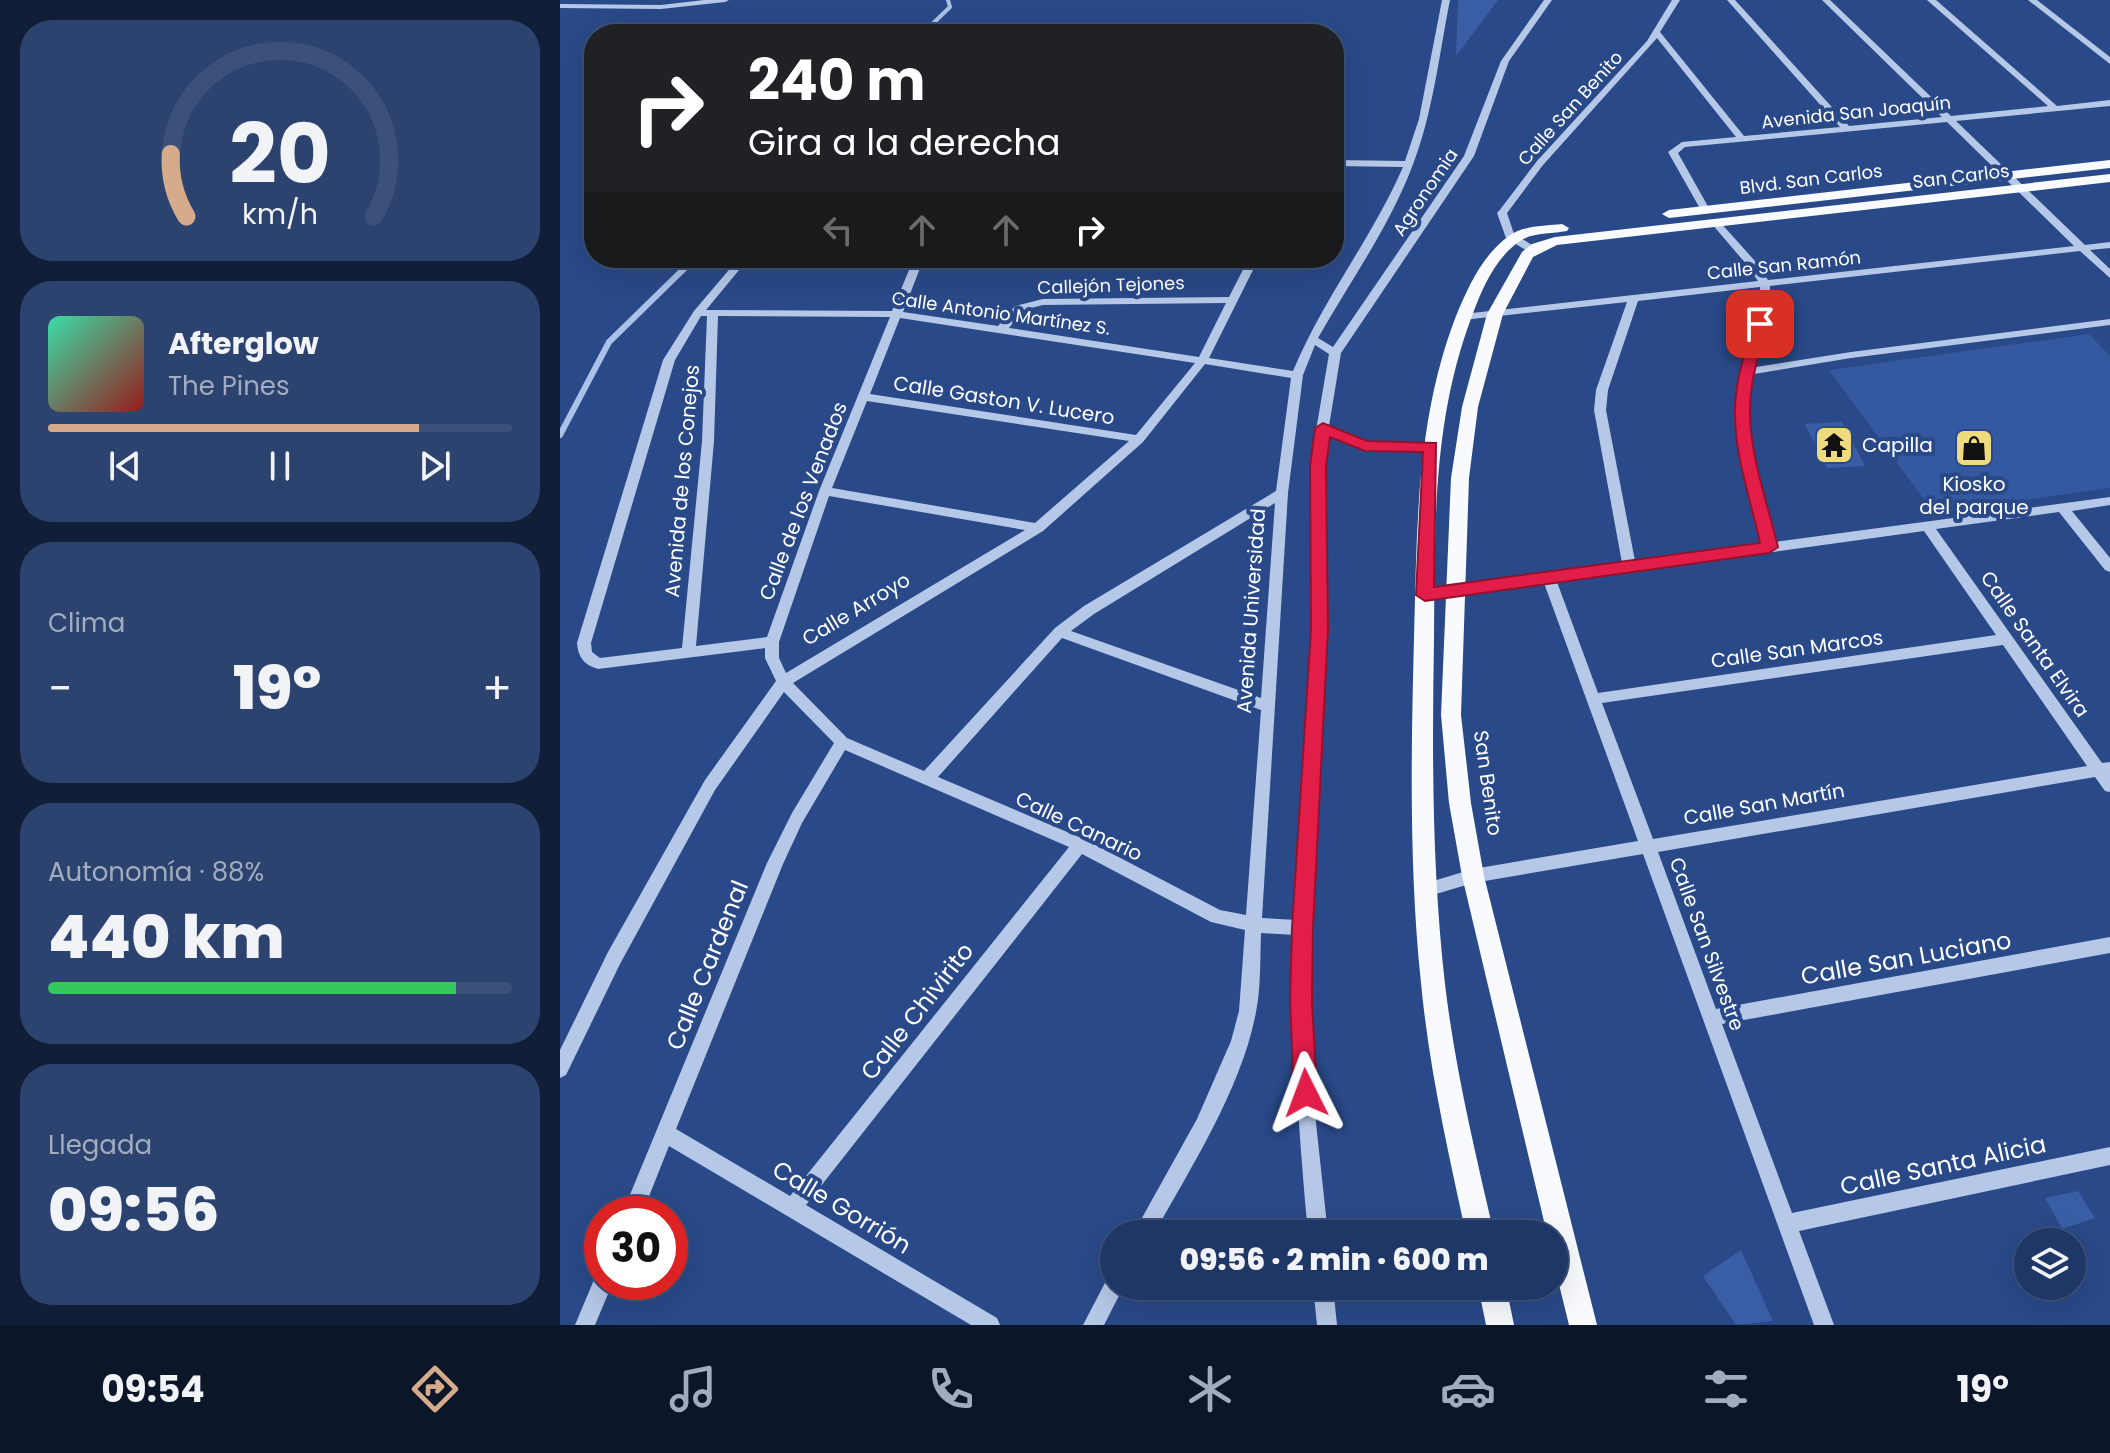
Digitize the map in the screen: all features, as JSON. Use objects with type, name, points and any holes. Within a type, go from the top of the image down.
[{"type":"main road","name":"Blvd. San Carlos","points":[[1521,242],[1705,210],[2110,164]]},
{"type":"main road","name":"San Carlos","points":[[1521,242],[1555,241],[2110,178]]},
{"type":"main road","name":"San Benito","points":[[1521,242],[1522,262],[1495,314],[1470,407],[1463,457],[1451,715],[1454,758],[1473,876],[1583,1325]]},
{"type":"main road","points":[[1477,1220],[1443,1051],[1433,985],[1426,890],[1421,756],[1431,447],[1448,357],[1463,317],[1494,260],[1521,242]]},
{"type":"main road","points":[[1495,1300],[1500,1325]]},
{"type":"street","points":[[649,0],[682,0]]},
{"type":"street","points":[[560,6],[631,3],[682,6],[725,0]]},
{"type":"street","name":"Avenida Universidad","points":[[1151,1220],[1211,1111],[1238,1052],[1248,1011],[1282,493],[1297,375],[1312,339],[1394,199],[1409,164],[1423,119],[1446,0]]},
{"type":"street","name":"Agronomia","points":[[1335,353],[1469,156],[1505,61],[1548,0]]},
{"type":"street","name":"Calle San Benito","points":[[1521,242],[1504,226],[1502,213],[1540,163],[1657,33],[1676,0]]},
{"type":"street","points":[[1731,0],[1848,130]]},
{"type":"street","points":[[1826,0],[2110,275]]},
{"type":"street","points":[[1931,0],[2055,108]]},
{"type":"street","points":[[2032,0],[2110,61]]},
{"type":"street","points":[[1657,33],[1742,139]]},
{"type":"street","name":"Avenida San Joaquín","points":[[1705,210],[1673,152],[1682,145],[2110,103]]},
{"type":"street","points":[[1344,163],[1409,164]]},
{"type":"street","points":[[1716,223],[1765,284],[1766,300],[1747,372],[1742,412],[1744,436],[1769,547]]},
{"type":"street","name":"Calle San Ramón","points":[[1463,317],[2110,245]]},
{"type":"street","points":[[736,268],[698,313],[669,360],[584,643],[585,655],[598,664],[772,642],[772,658],[783,682],[842,742]]},
{"type":"street","name":"Calle de los Venados","points":[[772,642],[825,491],[915,268]]},
{"type":"street","name":"Calle Arroyo","points":[[560,1069],[614,958],[710,785],[783,682],[1038,528],[1139,439],[1202,361],[1249,268]]},
{"type":"street","points":[[1629,567],[1600,410],[1602,390],[1634,298]]},
{"type":"street","name":"Callejón Tejones","points":[[1001,330],[1019,308],[1043,302],[1233,300]]},
{"type":"street","name":"Calle Antonio Martínez S.","points":[[698,313],[897,314],[1297,375]]},
{"type":"street","name":"Avenida de los Conejos","points":[[688,653],[708,441],[713,313]]},
{"type":"street","points":[[1747,372],[1851,355],[2110,322]]},
{"type":"street","points":[[1312,339],[1335,353],[1318,466],[1319,629],[1301,1001],[1307,1123],[1317,1220]]},
{"type":"street","name":"Calle Gaston V. Lucero","points":[[863,397],[1139,439]]},
{"type":"street","points":[[1323,428],[1365,446],[1431,447]]},
{"type":"street","points":[[825,491],[1038,528]]},
{"type":"street","points":[[927,778],[1060,632],[1089,610],[1282,493]]},
{"type":"street","points":[[1425,595],[2110,501]]},
{"type":"street","points":[[2062,507],[2110,567]]},
{"type":"street","name":"Calle Santa Elvira","points":[[1927,526],[2104,769],[2110,786]]},
{"type":"street","name":"Calle San Silvestre","points":[[1549,578],[1824,1325]]},
{"type":"street","points":[[1060,632],[1269,707]]},
{"type":"street","name":"Calle San Marcos","points":[[1594,699],[2007,639]]},
{"type":"street","name":"Calle Canario","points":[[842,742],[1080,845],[1217,917],[1256,925],[1303,928]]},
{"type":"street","name":"Calle Cardenal","points":[[640,1196],[775,863],[797,818],[842,742]]},
{"type":"street","name":"Calle San Martín","points":[[1426,890],[1473,876],[2104,769]]},
{"type":"street","name":"Calle Chivirito","points":[[792,1208],[1080,845]]},
{"type":"street","name":"Calle San Luciano","points":[[1711,1018],[2110,945]]},
{"type":"street","name":"Calle Gorrión","points":[[667,1134],[990,1325]]},
{"type":"street","name":"Calle Santa Alicia","points":[[1787,1224],[2110,1156]]},
{"type":"street","points":[[585,1325],[595,1300]]},
{"type":"street","points":[[1093,1325],[1106,1300]]},
{"type":"street","points":[[1324,1300],[1327,1325]]},
{"type":"shaded area","points":[[2089,334],[2110,356],[2110,488],[1934,513],[1829,370]]},
{"type":"building","points":[[1458,0],[1498,0],[1456,56]]},
{"type":"building","name":"Capilla","points":[[1842,422],[1865,466],[1827,468],[1805,424]]},
{"type":"building","points":[[2078,1191],[2095,1218],[2061,1228],[2045,1198]]},
{"type":"building","points":[[1741,1250],[1773,1321],[1736,1325],[1703,1276]]},
{"type":"waterway","points":[[932,24],[950,7],[948,0]]},
{"type":"waterway","points":[[560,435],[609,342],[685,268]]},
{"type":"place","name":"Capilla","points":[[1834,445]]},
{"type":"place","name":"Kiosko del parque","points":[[1974,448]]},
{"type":"route","points":[[1306,1093],[1301,1001],[1319,629],[1318,466],[1323,428],[1365,446],[1431,447],[1425,595],[1769,547],[1744,436],[1742,412],[1747,372],[1760,324]]}]
